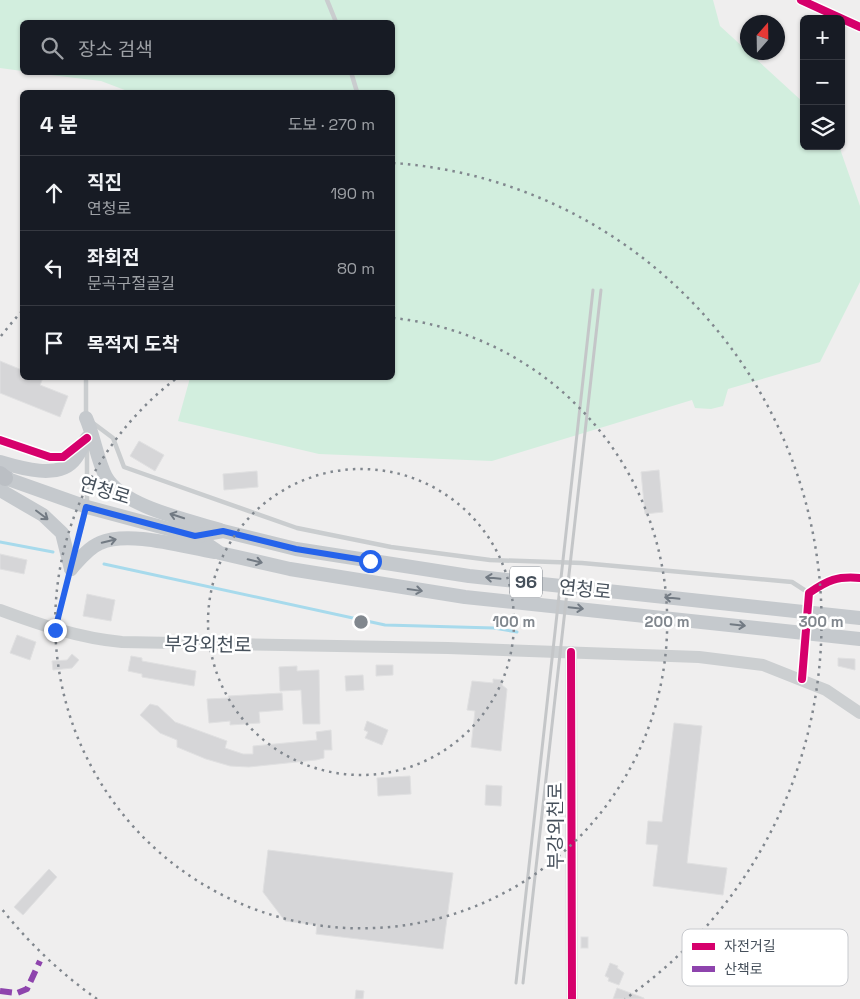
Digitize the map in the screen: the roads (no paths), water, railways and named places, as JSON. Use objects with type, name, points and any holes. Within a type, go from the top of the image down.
[{"type":"main road","points":[[86,418],[106,477],[116,489],[131,499],[223,531]]},
{"type":"main road","points":[[0,462],[20,468],[62,469],[75,461],[87,438]]},
{"type":"main road","points":[[1,480],[62,533],[71,569]]},
{"type":"main road","name":"연청로","points":[[1,480],[86,507],[195,536],[220,553],[290,569],[465,597],[860,638]]},
{"type":"main road","name":"연청로","points":[[195,536],[223,531],[296,549],[469,576],[860,618]]},
{"type":"main road","points":[[71,569],[86,553],[100,543],[121,538],[220,553]]},
{"type":"main road","name":"부강외천로","points":[[0,610],[55,630],[88,639],[122,642],[699,656],[763,665],[826,690],[860,713]]},
{"type":"main road","name":"부강외천로","points":[[571,652],[572,999]]},
{"type":"street","points":[[801,0],[860,27]]},
{"type":"street","points":[[0,440],[50,457],[62,457],[87,438]]},
{"type":"street","points":[[809,593],[825,582],[842,576],[860,578]]},
{"type":"street","points":[[802,679],[805,642]]},
{"type":"lane","points":[[327,0],[335,20]]},
{"type":"lane","points":[[352,75],[356,90]]},
{"type":"lane","points":[[55,630],[86,507],[86,380]]},
{"type":"lane","points":[[86,418],[113,438],[124,467],[297,528],[391,547],[490,560],[582,563],[792,582],[809,593]]},
{"type":"waterway","points":[[0,542],[53,552]]},
{"type":"waterway","points":[[104,564],[385,625],[494,628],[517,632]]},
{"type":"tunnel","points":[[805,638],[809,593]]},
{"type":"railway","points":[[516,983],[593,290]]},
{"type":"railway","points":[[523,983],[601,290]]}]
